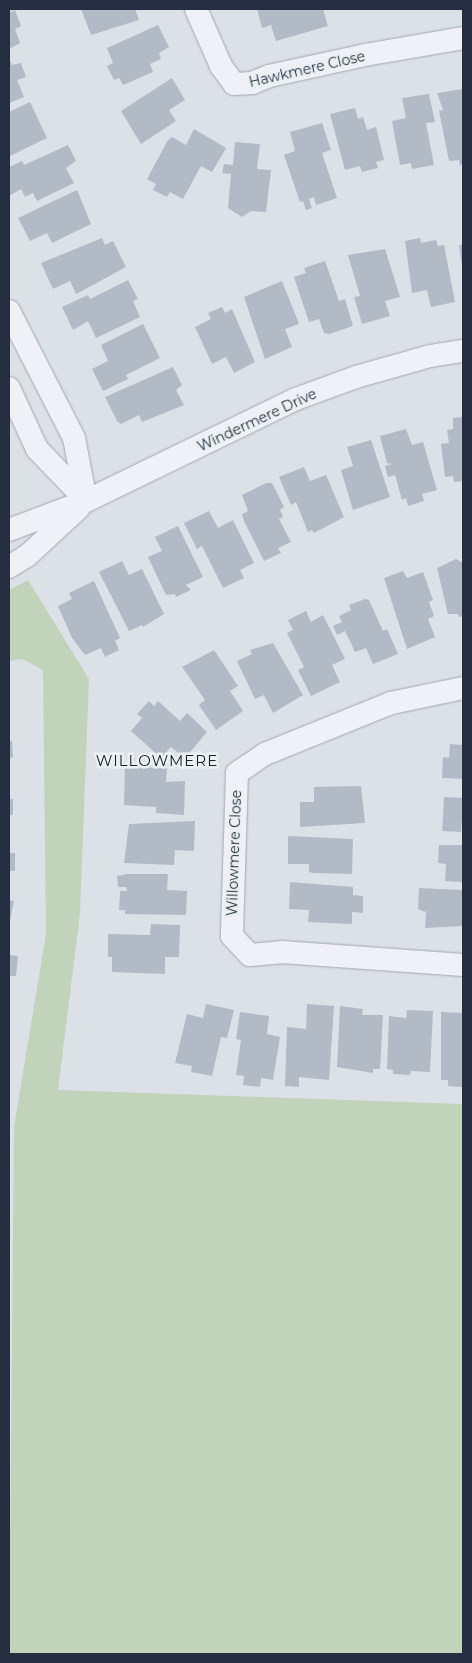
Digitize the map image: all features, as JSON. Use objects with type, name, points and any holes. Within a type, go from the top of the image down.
[{"type":"street","name":"Hawkmere Close","points":[[196,9],[221,66],[234,84],[252,83],[269,76],[365,55],[463,38]]},
{"type":"street","points":[[9,311],[74,438],[86,501]]},
{"type":"street","name":"Windermere Drive","points":[[9,530],[86,501],[296,399],[356,377],[430,356],[463,351]]},
{"type":"street","points":[[9,388],[37,449],[86,501]]},
{"type":"street","name":"Windermere Drive","points":[[9,566],[28,555],[86,501]]},
{"type":"street","name":"Willowmere Close","points":[[463,688],[391,703],[265,754],[237,773],[232,936],[250,955],[282,952],[463,965]]},
{"type":"green space","points":[[28,580],[89,679],[80,914],[58,1090],[463,1104],[463,1654],[9,1654],[14,1127],[46,934],[43,670],[22,659],[9,661],[9,590]]},
{"type":"building","points":[[81,9],[135,9],[139,20],[91,35]]},
{"type":"building","points":[[257,9],[323,9],[328,26],[276,41],[271,25],[262,28]]},
{"type":"building","points":[[15,10],[21,26],[15,29],[20,43],[9,49],[9,13]]},
{"type":"building","points":[[158,25],[169,47],[159,53],[161,59],[150,64],[153,72],[123,85],[119,78],[114,80],[107,66],[113,63],[107,48]]},
{"type":"building","points":[[9,58],[12,65],[21,63],[26,77],[17,80],[24,97],[9,103]]},
{"type":"building","points":[[172,78],[185,100],[169,110],[176,121],[141,144],[121,111]]},
{"type":"building","points":[[463,89],[463,164],[460,165],[459,160],[449,161],[439,111],[443,110],[437,93]]},
{"type":"building","points":[[429,94],[435,122],[426,123],[434,165],[412,169],[411,163],[400,165],[392,121],[406,118],[402,98]]},
{"type":"building","points":[[30,102],[47,138],[10,156],[9,112]]},
{"type":"building","points":[[355,108],[358,119],[363,117],[367,130],[376,127],[384,160],[376,162],[378,168],[362,172],[360,166],[345,170],[330,114]]},
{"type":"building","points":[[322,123],[331,150],[322,153],[337,198],[316,205],[314,197],[309,199],[312,208],[306,210],[303,201],[300,202],[284,155],[295,151],[290,132]]},
{"type":"building","points":[[194,129],[226,148],[212,172],[201,166],[183,199],[170,192],[167,197],[153,190],[156,184],[147,179],[168,140],[172,137],[186,145]]},
{"type":"building","points":[[235,142],[260,144],[257,169],[271,170],[266,212],[251,211],[242,217],[228,208],[231,174],[222,173],[224,164],[233,165]]},
{"type":"building","points":[[68,145],[76,161],[66,168],[74,183],[37,201],[33,193],[25,197],[21,189],[9,196],[9,167],[22,161],[24,165]]},
{"type":"building","points":[[77,190],[91,224],[52,243],[47,233],[30,241],[18,218]]},
{"type":"building","points":[[102,238],[105,245],[113,241],[126,267],[76,294],[70,281],[53,289],[41,263]]},
{"type":"building","points":[[420,238],[421,243],[436,240],[438,246],[444,245],[455,302],[431,307],[427,290],[412,293],[405,241]]},
{"type":"building","points":[[459,245],[463,245],[463,266],[462,266]]},
{"type":"building","points":[[385,249],[400,297],[385,301],[390,316],[362,324],[354,297],[360,296],[348,255]]},
{"type":"building","points":[[325,261],[339,301],[345,299],[353,326],[329,334],[324,333],[319,319],[309,322],[294,277],[306,273],[304,268]]},
{"type":"building","points":[[128,280],[138,299],[133,301],[140,317],[96,338],[88,321],[73,330],[62,307],[88,295],[90,299]]},
{"type":"building","points":[[282,281],[299,324],[285,329],[292,347],[265,359],[244,297]]},
{"type":"building","points":[[222,307],[225,313],[232,309],[255,362],[234,373],[226,357],[212,364],[195,327],[211,319],[208,313]]},
{"type":"building","points":[[143,324],[160,358],[126,375],[128,379],[103,391],[92,369],[108,361],[101,345]]},
{"type":"building","points":[[173,367],[182,385],[176,390],[184,405],[142,422],[139,415],[121,424],[117,421],[105,397]]},
{"type":"building","points":[[463,417],[463,481],[454,482],[453,476],[445,477],[441,444],[449,443],[447,430],[453,429],[453,418]]},
{"type":"building","points":[[406,429],[412,445],[423,442],[437,490],[422,494],[424,501],[408,506],[406,498],[402,500],[395,475],[388,477],[385,466],[392,464],[387,463],[380,436]]},
{"type":"building","points":[[371,440],[390,497],[353,510],[341,470],[353,466],[347,447]]},
{"type":"building","points":[[304,467],[310,481],[326,475],[344,517],[314,533],[312,530],[308,532],[296,502],[291,505],[279,477]]},
{"type":"building","points":[[266,483],[272,483],[284,507],[280,510],[283,517],[279,519],[291,542],[278,548],[281,553],[264,561],[244,521],[242,514],[248,511],[242,495]]},
{"type":"building","points":[[209,511],[218,528],[233,520],[254,563],[240,570],[244,578],[223,588],[202,546],[197,549],[184,523]]},
{"type":"building","points":[[178,526],[203,577],[186,585],[191,590],[176,597],[175,594],[166,595],[148,557],[162,551],[155,537]]},
{"type":"building","points":[[456,559],[463,563],[463,616],[459,617],[458,614],[448,614],[437,568]]},
{"type":"building","points":[[122,561],[129,575],[142,569],[164,614],[143,627],[142,625],[129,631],[99,572]]},
{"type":"building","points":[[403,571],[407,578],[423,572],[433,600],[429,602],[434,616],[428,619],[435,637],[407,649],[384,578]]},
{"type":"building","points":[[94,581],[120,638],[115,641],[119,650],[105,657],[101,648],[85,655],[72,638],[58,606],[72,599],[69,593]]},
{"type":"building","points":[[365,599],[369,600],[383,631],[387,629],[398,654],[373,664],[366,648],[355,652],[345,631],[337,635],[333,626],[342,622],[339,616],[351,610],[349,605]]},
{"type":"building","points":[[306,611],[311,622],[323,615],[345,659],[332,665],[340,682],[311,696],[298,670],[304,667],[287,633],[293,630],[288,620]]},
{"type":"building","points":[[273,643],[303,695],[273,713],[264,695],[255,699],[237,661],[252,654],[250,650]]},
{"type":"building","points":[[214,650],[238,686],[230,691],[243,711],[216,730],[199,705],[205,700],[182,667]]},
{"type":"building","points":[[149,701],[154,706],[158,701],[180,721],[187,713],[207,732],[185,758],[171,747],[161,758],[131,731],[142,718],[137,714]]},
{"type":"building","points":[[9,741],[12,741],[13,757],[9,758]]},
{"type":"building","points":[[450,744],[463,745],[463,779],[442,778],[443,757],[449,758]]},
{"type":"building","points":[[125,767],[167,768],[166,782],[185,781],[184,815],[156,813],[156,807],[124,805]]},
{"type":"building","points":[[361,786],[365,823],[300,827],[300,802],[314,802],[314,787]]},
{"type":"building","points":[[444,797],[463,798],[461,832],[442,831]]},
{"type":"building","points":[[9,799],[13,799],[13,815],[9,815]]},
{"type":"building","points":[[195,821],[194,851],[175,850],[174,865],[124,863],[129,824]]},
{"type":"building","points":[[288,836],[353,839],[352,874],[314,873],[309,872],[309,864],[288,864]]},
{"type":"building","points":[[439,845],[463,845],[463,882],[445,881],[446,864],[438,863]]},
{"type":"building","points":[[9,853],[15,853],[15,871],[9,871]]},
{"type":"building","points":[[127,874],[168,874],[167,890],[187,891],[186,915],[125,914],[125,910],[119,910],[120,891],[127,891],[126,887],[118,887],[117,876]]},
{"type":"building","points":[[290,882],[353,887],[353,895],[363,896],[363,913],[352,912],[352,924],[308,922],[309,910],[289,909]]},
{"type":"building","points":[[419,888],[463,890],[463,926],[425,928],[426,912],[418,909]]},
{"type":"building","points":[[9,900],[14,901],[9,926]]},
{"type":"building","points":[[151,924],[180,925],[179,957],[165,957],[165,974],[112,972],[112,957],[108,957],[108,934],[150,935]]},
{"type":"building","points":[[9,955],[18,956],[16,976],[9,976]]},
{"type":"building","points":[[206,1004],[234,1010],[227,1038],[221,1037],[212,1076],[191,1072],[192,1066],[175,1063],[187,1014],[203,1018]]},
{"type":"building","points":[[307,1004],[334,1006],[329,1080],[299,1077],[299,1087],[285,1086],[287,1027],[306,1029]]},
{"type":"building","points":[[340,1006],[363,1009],[362,1015],[383,1015],[380,1069],[373,1069],[373,1073],[337,1067]]},
{"type":"building","points":[[407,1010],[433,1011],[430,1072],[411,1071],[410,1075],[393,1074],[393,1070],[387,1069],[389,1016],[406,1018]]},
{"type":"building","points":[[240,1012],[269,1016],[267,1034],[280,1037],[273,1080],[261,1078],[260,1087],[243,1085],[244,1076],[236,1075],[241,1040],[236,1039]]},
{"type":"building","points":[[441,1012],[463,1013],[463,1087],[448,1086],[448,1080],[441,1080]]},
{"type":"district","name":"WILLOWMERE","points":[[157,761]]}]
